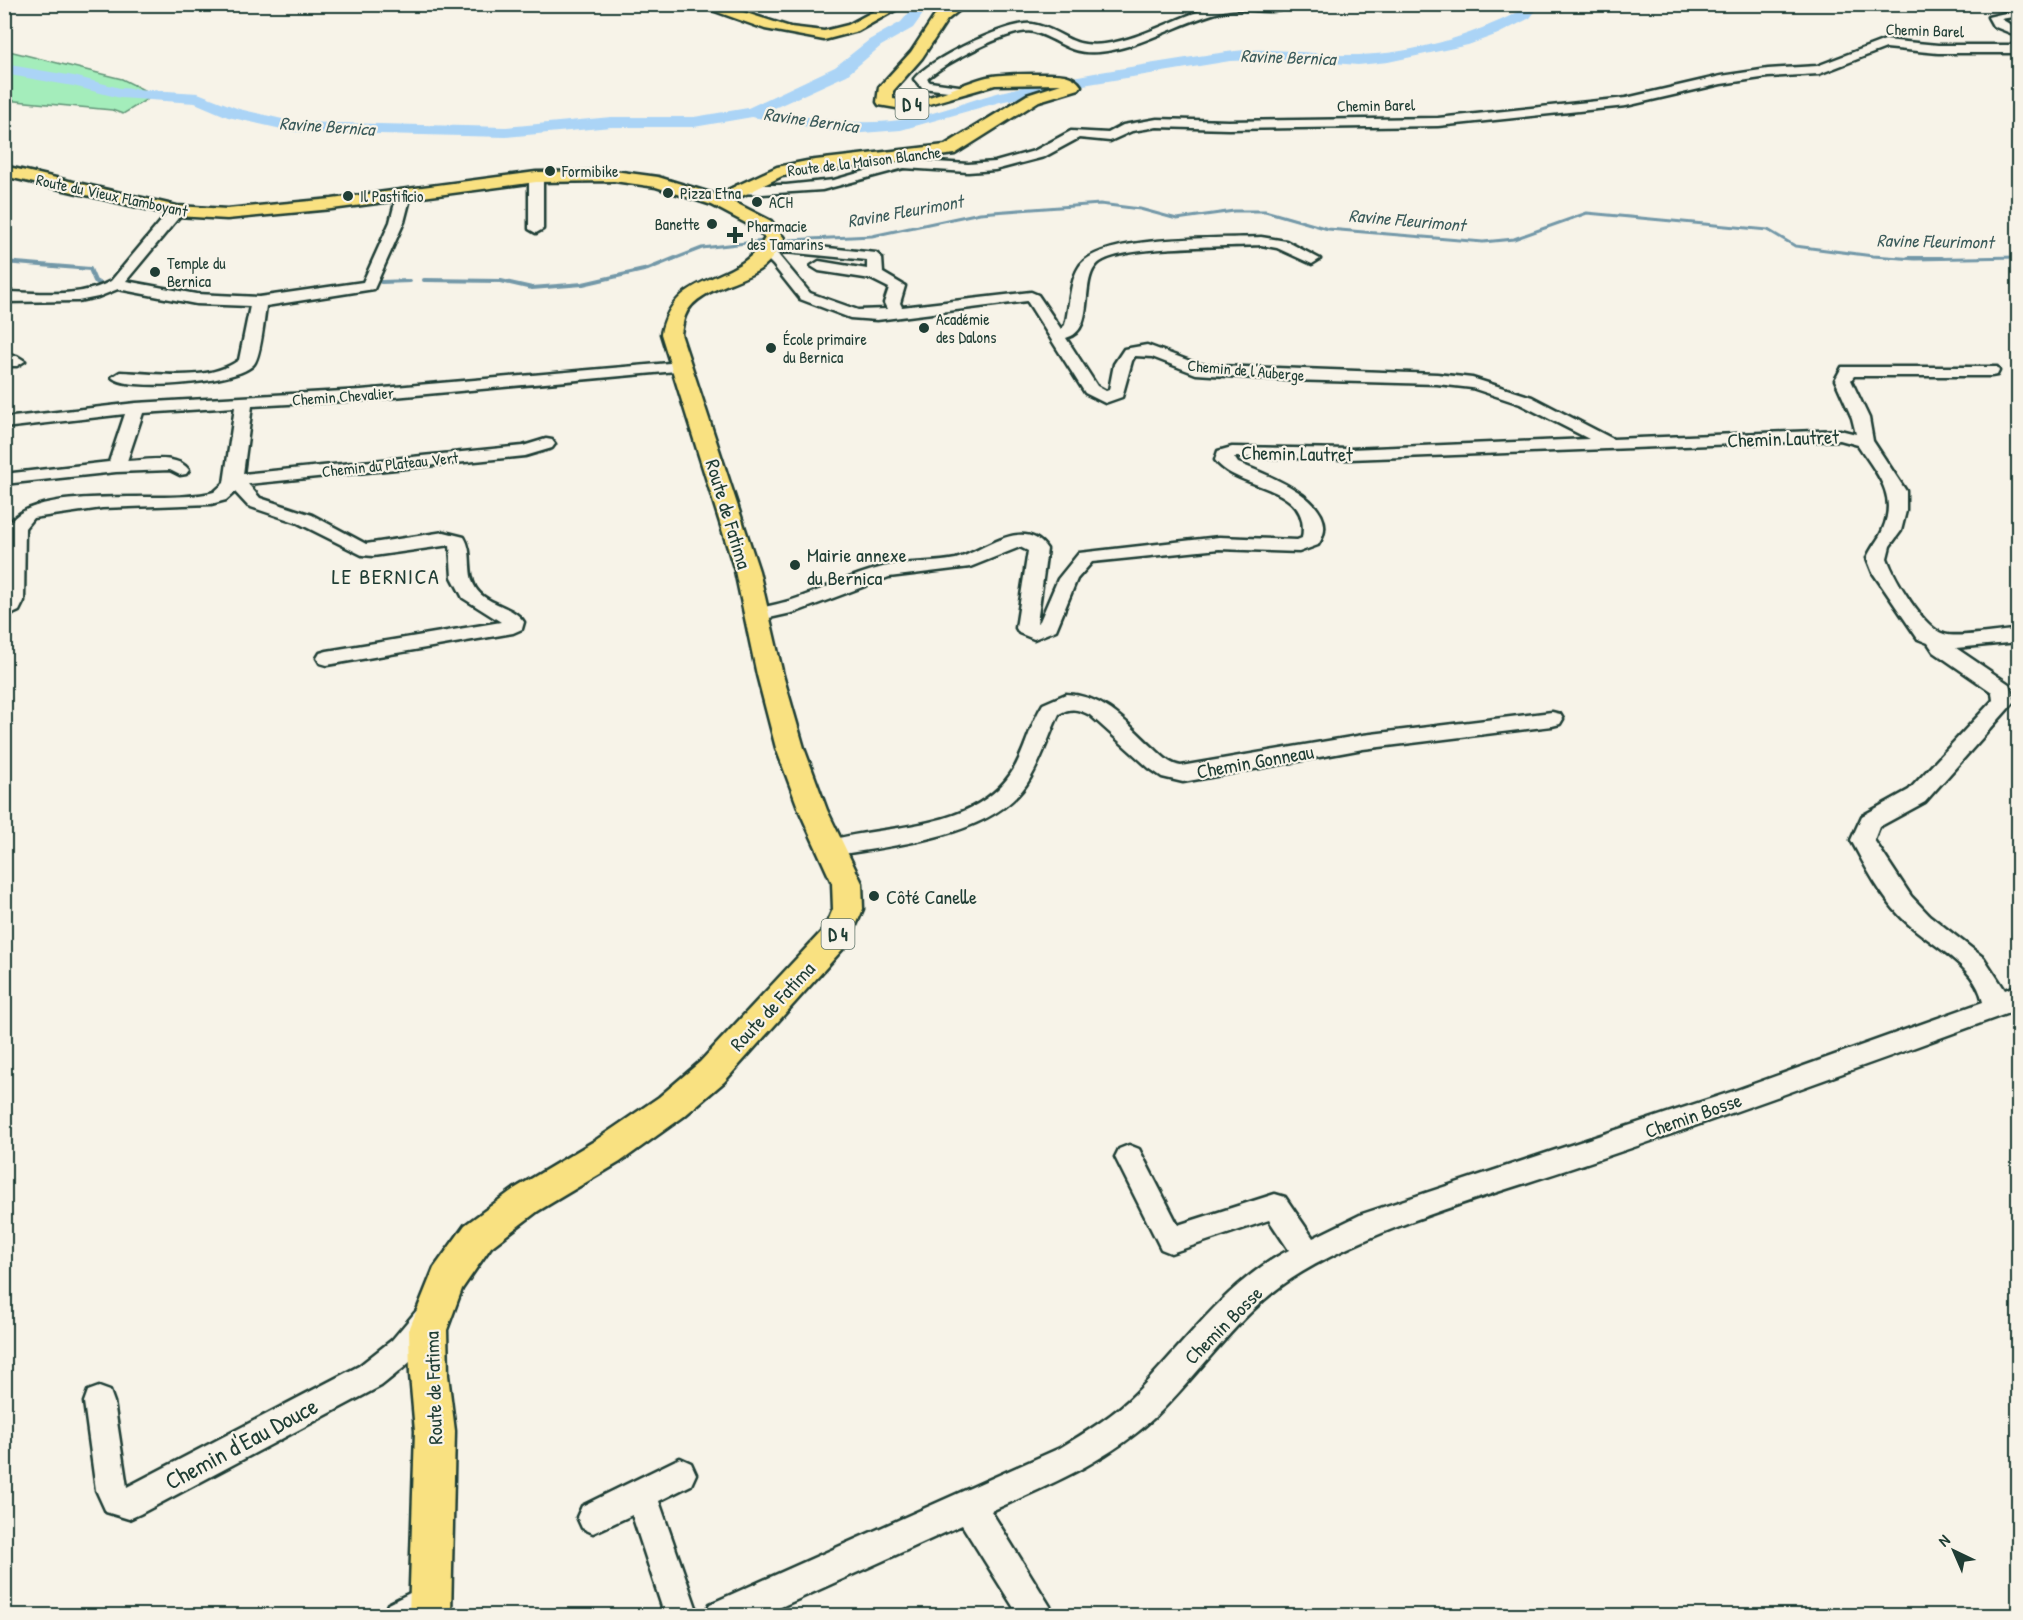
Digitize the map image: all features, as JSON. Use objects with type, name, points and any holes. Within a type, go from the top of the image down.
[{"type":"main road","points":[[702,4],[803,34],[822,36],[838,34],[899,4]]},
{"type":"main road","name":"Route de la Maison Blanche","points":[[728,195],[777,172],[807,166],[949,150],[1033,98],[1067,84],[1004,80],[910,105],[890,104],[883,99],[885,90],[918,55],[941,17],[960,4]]},
{"type":"main road","name":"Route du Vieux Flamboyant","points":[[4,171],[177,211],[227,214],[404,195],[536,177],[593,175],[644,179],[728,195]]},
{"type":"main road","points":[[728,195],[771,230],[778,249]]},
{"type":"main road","name":"Route de Fatima","points":[[425,1612],[435,1441],[429,1376],[428,1330],[447,1280],[478,1236],[526,1200],[608,1151],[671,1107],[712,1072],[838,933],[848,909],[847,883],[813,810],[790,748],[747,571],[671,334],[671,321],[675,310],[686,299],[778,249]]},
{"type":"street","points":[[962,90],[926,85],[920,79],[924,74],[1008,30],[1033,28],[1067,46],[1084,49],[1110,48],[1137,41],[1157,30],[1228,7],[1289,4]]},
{"type":"street","points":[[1371,4],[1378,7],[1394,4]]},
{"type":"street","points":[[2019,13],[1994,17],[1997,23],[2019,33]]},
{"type":"street","name":"Chemin Barel","points":[[728,195],[835,184],[897,165],[970,168],[990,166],[1034,155],[1064,144],[1076,134],[1110,137],[1128,128],[1157,123],[1228,125],[1438,122],[1626,102],[1721,80],[1775,72],[1819,70],[1885,44],[1949,49],[2019,49]]},
{"type":"street","points":[[536,177],[536,229]]},
{"type":"street","points":[[116,284],[196,300],[259,302],[369,286],[397,222],[404,195]]},
{"type":"street","points":[[7,300],[83,296],[104,292],[116,284],[177,211]]},
{"type":"street","points":[[1057,335],[1066,333],[1073,326],[1084,267],[1092,259],[1109,252],[1254,241],[1281,244],[1312,259]]},
{"type":"street","points":[[778,249],[871,256],[875,258],[876,275]]},
{"type":"street","name":"Chemin de l'Auberge","points":[[778,249],[777,257],[798,291],[814,301],[856,315],[897,312],[1026,295],[1033,298],[1091,389],[1105,398],[1116,393],[1124,360],[1139,349],[1150,350],[1180,365],[1196,369],[1301,376],[1419,378],[1471,382],[1520,399],[1610,444]]},
{"type":"street","points":[[819,266],[876,275],[897,286],[892,303],[897,312]]},
{"type":"street","points":[[120,377],[208,377],[242,368],[247,362],[259,302]]},
{"type":"street","name":"Chemin Chevalier","points":[[4,423],[136,408],[454,387],[681,367]]},
{"type":"street","points":[[1864,441],[1866,434],[1863,422],[1843,380],[1848,371],[1991,370]]},
{"type":"street","points":[[4,612],[12,607],[14,601],[16,528],[27,514],[48,509],[102,503],[211,499],[228,491],[234,480],[238,429],[244,402]]},
{"type":"street","points":[[116,467],[136,408]]},
{"type":"street","name":"Chemin Lautret","points":[[756,615],[789,609],[851,582],[889,571],[978,560],[1004,544],[1018,540],[1032,543],[1038,549],[1026,628],[1034,633],[1049,625],[1062,587],[1078,563],[1086,557],[1219,543],[1299,546],[1311,541],[1314,534],[1309,511],[1297,496],[1232,467],[1224,460],[1224,455],[1232,452],[1350,454],[1840,435],[1864,441],[1897,491],[1897,511],[1892,531],[1881,546],[1877,558],[1883,573],[1925,634],[1937,641]]},
{"type":"street","name":"Chemin du Plateau Vert","points":[[234,480],[525,451],[546,444]]},
{"type":"street","points":[[4,479],[116,467],[174,465],[180,470]]},
{"type":"street","points":[[234,480],[254,502],[305,519],[362,549],[373,550],[444,538],[457,541],[463,550],[461,575],[468,591],[479,602],[510,618],[515,624],[327,658]]},
{"type":"street","points":[[1937,641],[1953,642],[2019,636]]},
{"type":"street","name":"Chemin Bosse","points":[[1937,641],[1941,647],[2002,689],[2004,701],[1917,795],[1870,822],[1862,840],[1910,911],[1985,975],[1996,993],[2008,1001]]},
{"type":"street","name":"Chemin Gonneau","points":[[832,848],[948,825],[990,808],[1017,782],[1050,709],[1058,702],[1078,699],[1099,710],[1159,765],[1173,773],[1188,774],[1363,741],[1552,720]]},
{"type":"street","name":"Chemin Bosse","points":[[722,1616],[1071,1459],[1105,1438],[1143,1406],[1241,1301],[1290,1264],[1362,1227],[1737,1101],[2008,1001]]},
{"type":"street","points":[[1129,1157],[1170,1240],[1275,1206],[1308,1254]]},
{"type":"street","name":"Chemin d'Eau Douce","points":[[99,1402],[112,1490],[117,1502],[129,1503],[370,1376],[403,1350],[436,1308]]},
{"type":"street","points":[[593,1517],[680,1474]]},
{"type":"street","points":[[640,1494],[682,1616]]},
{"type":"street","points":[[968,1505],[1033,1614]]},
{"type":"green space","points":[[5,50],[122,79],[154,95],[123,114],[112,110],[5,100]]},
{"type":"waterway","points":[[752,112],[841,71],[875,43],[907,25],[918,11],[937,4]]},
{"type":"waterway","name":"Ravine Bernica","points":[[752,112],[849,129],[901,125],[996,98],[1071,82],[1230,56],[1283,54],[1358,60],[1388,57],[1462,42],[1492,31],[1524,15],[1534,4]]},
{"type":"waterway","name":"Ravine Bernica","points":[[4,69],[74,81],[120,93],[165,94],[198,98],[234,113],[295,127],[506,132],[611,122],[694,122],[752,112]]},
{"type":"waterway","name":"Ravine Fleurimont","points":[[789,240],[872,236],[980,213],[1100,204],[1140,209],[1177,219],[1234,211],[1265,211],[1328,229],[1483,242],[1514,239],[1587,213],[1768,230],[1795,246],[1873,256],[1915,259],[2018,257]]},
{"type":"waterway","name":"Ravine Fleurimont","points":[[671,260],[702,248],[764,241]]},
{"type":"waterway","name":"Ravine Fleurimont","points":[[424,280],[501,281],[532,288],[583,284],[648,269],[675,258]]},
{"type":"waterway","name":"Ravine Fleurimont","points":[[1908,258],[1942,258]]},
{"type":"waterway","name":"Ravine Fleurimont","points":[[4,262],[90,269],[95,281],[104,286]]},
{"type":"waterway","name":"Ravine Fleurimont","points":[[381,282],[410,281]]},
{"type":"place","name":"Formibike","points":[[550,171]]},
{"type":"place","name":"Pizza Etna","points":[[668,193]]},
{"type":"place","name":"Il Pastificio","points":[[348,196]]},
{"type":"place","name":"ACH","points":[[757,202]]},
{"type":"place","name":"Banette","points":[[712,224]]},
{"type":"place","name":"Pharmacie des Tamarins","points":[[735,235]]},
{"type":"place","name":"Temple du Bernica","points":[[155,272]]},
{"type":"place","name":"Académie des Dalons","points":[[924,328]]},
{"type":"place","name":"École primaire du Bernica","points":[[771,348]]},
{"type":"place","name":"Mairie annexe du Bernica","points":[[795,565]]},
{"type":"place","name":"Côté Canelle","points":[[874,896]]},
{"type":"district","name":"LE BERNICA","points":[[386,576]]}]
